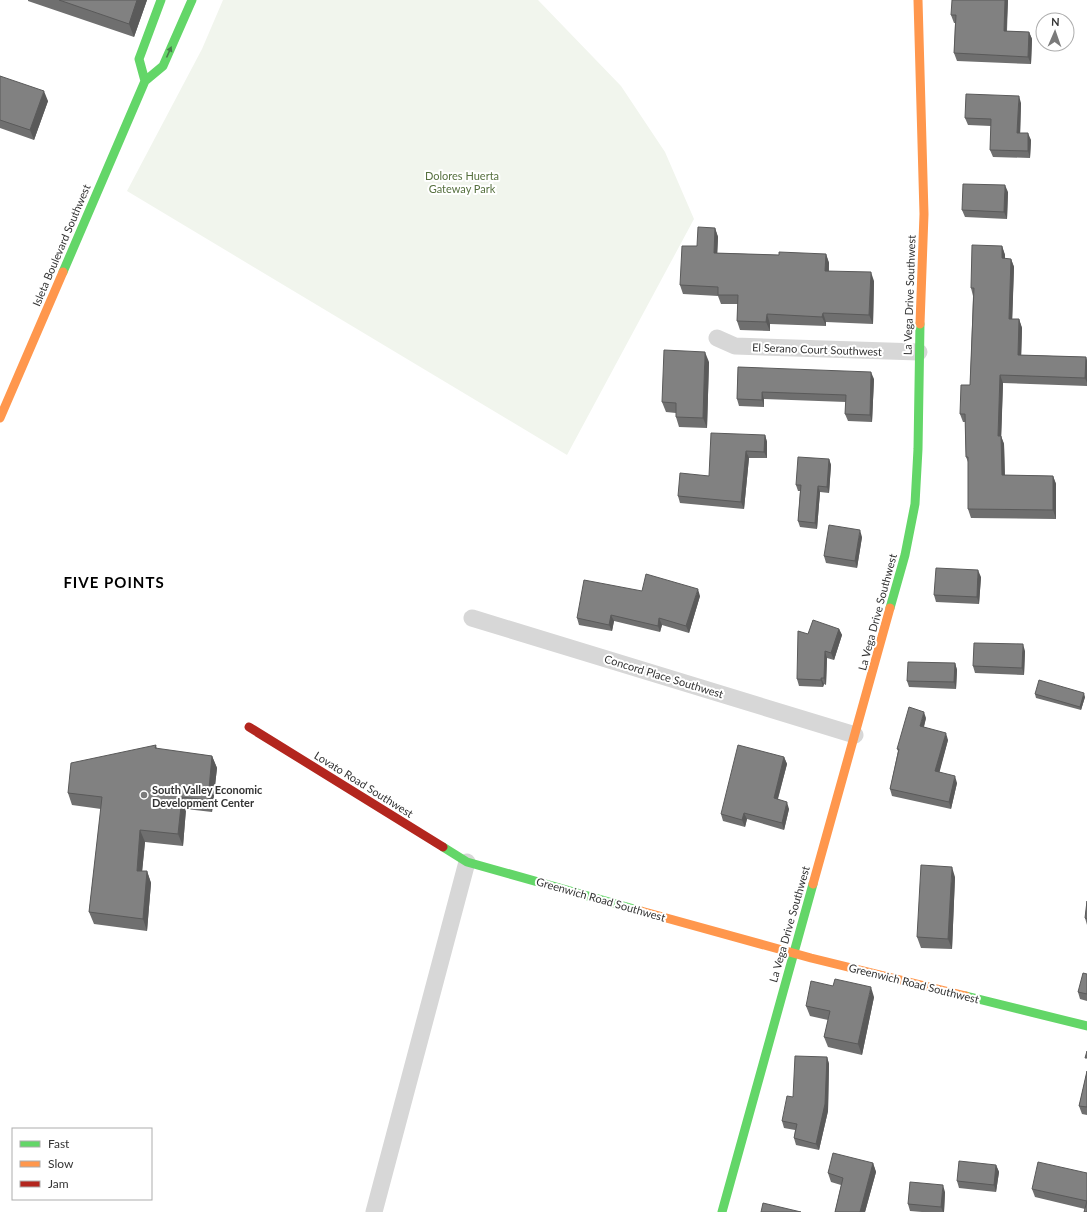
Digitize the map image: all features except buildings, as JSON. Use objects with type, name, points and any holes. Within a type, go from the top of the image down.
[{"type":"street","points":[[145,81],[139,59],[161,0]]},
{"type":"street","name":"Isleta Boulevard Southwest","points":[[0,418],[145,81],[163,66],[192,0]]},
{"type":"street","name":"La Vega Drive Southwest","points":[[722,1212],[905,555],[915,504],[918,449],[919,352],[924,207],[918,0]]},
{"type":"street","name":"El Serano Court Southwest","points":[[717,338],[735,346],[919,352]]},
{"type":"street","name":"Concord Place Southwest","points":[[472,618],[855,735]]},
{"type":"street","name":"Lovato Road Southwest","points":[[249,727],[467,862]]},
{"type":"street","points":[[374,1212],[467,862]]},
{"type":"street","name":"Greenwich Road Southwest","points":[[467,862],[794,953],[1087,1026]]},
{"type":"green space","name":"Dolores Huerta Gateway Park","points":[[223,0],[538,0],[621,86],[665,152],[694,219],[567,455],[127,191],[202,49]]},
{"type":"traffic: fast","points":[[145,81],[139,59],[161,0]]},
{"type":"traffic: fast","points":[[63,272],[145,81],[163,66],[192,0]]},
{"type":"traffic: fast","points":[[890,608],[905,555],[915,504],[918,449],[920,324]]},
{"type":"traffic: fast","points":[[443,847],[467,862],[641,911]]},
{"type":"traffic: fast","points":[[722,1212],[813,884]]},
{"type":"traffic: fast","points":[[966,996],[1087,1026]]},
{"type":"traffic: slow","points":[[918,0],[924,214],[920,324]]},
{"type":"traffic: slow","points":[[0,418],[63,272]]},
{"type":"traffic: slow","points":[[813,884],[890,608]]},
{"type":"traffic: slow","points":[[641,911],[811,958],[966,996]]},
{"type":"traffic: jam","points":[[249,727],[443,847]]},
{"type":"place","name":"South Valley Economic Development Center","points":[[144,795]]},
{"type":"district","name":"FIVE POINTS","points":[[114,582]]}]
